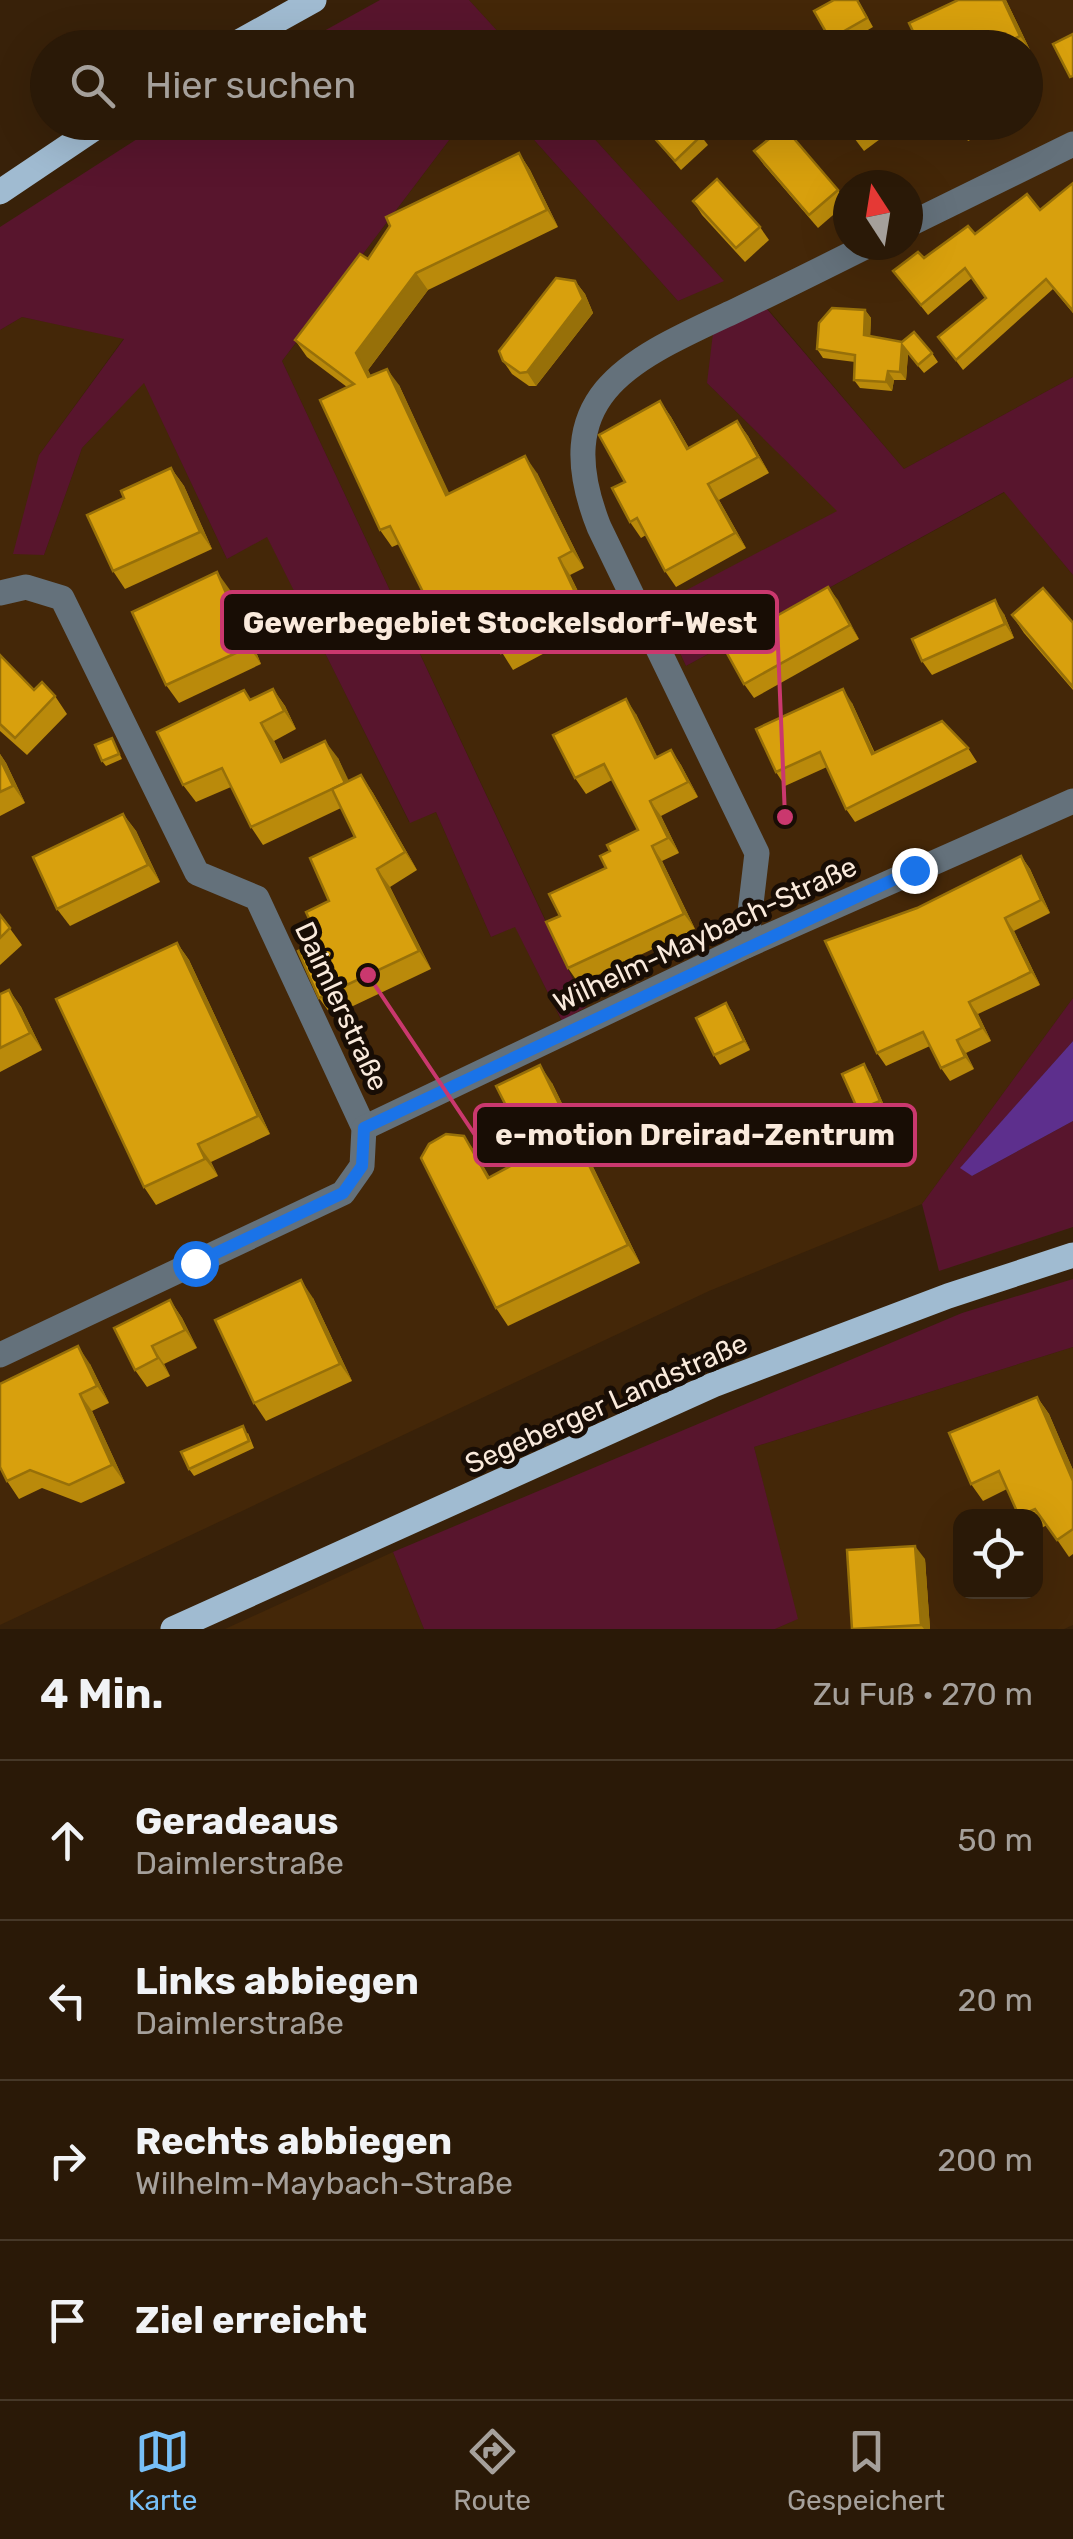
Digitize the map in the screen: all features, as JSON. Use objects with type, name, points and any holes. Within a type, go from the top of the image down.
[{"type":"main road","points":[[260,30],[314,0]]},
{"type":"main road","points":[[0,192],[77,140]]},
{"type":"main road","name":"Segeberger Landstraße","points":[[173,1629],[713,1386],[948,1296],[1073,1255]]},
{"type":"street","points":[[923,219],[1073,144]]},
{"type":"street","points":[[746,946],[757,853],[599,527],[584,490],[581,453],[590,412],[614,377],[652,349],[837,260]]},
{"type":"street","name":"Daimlerstraße","points":[[0,594],[26,587],[62,598],[197,873],[257,898],[364,1128],[362,1166],[343,1193],[0,1355]]},
{"type":"street","name":"Wilhelm-Maybach-Straße","points":[[364,1128],[746,946],[1073,801]]},
{"type":"shaded area","points":[[380,0],[469,0],[496,30],[326,30]]},
{"type":"shaded area","points":[[469,0],[1073,0],[1073,377],[904,469],[767,308],[707,383],[838,511],[658,606],[686,666],[1005,492],[1073,575],[1073,998],[922,1204],[709,1291],[0,1625],[0,330],[22,317],[124,338],[39,455],[44,555],[82,448],[144,382],[227,559],[267,536],[409,822],[436,812],[491,937],[515,926],[561,1020],[586,1006],[282,361],[449,140],[534,140],[678,301],[723,280],[595,140],[1043,140],[1043,30],[496,30]]},
{"type":"shaded area","points":[[136,140],[449,140],[282,361],[586,1007],[562,1021],[515,927],[491,937],[436,812],[410,823],[267,537],[227,559],[144,383],[82,448],[44,555],[13,554],[39,455],[124,339],[22,317],[0,330],[0,227]]},
{"type":"shaded area","points":[[534,140],[595,140],[724,281],[678,301]]},
{"type":"shaded area","points":[[766,308],[904,469],[1073,377],[1073,575],[1004,492],[686,666],[658,605],[837,511],[707,383],[713,333]]},
{"type":"shaded area","points":[[1073,998],[1073,1041],[961,1167],[972,1176],[1073,1121],[1073,1227],[939,1271],[922,1204]]},
{"type":"shaded area","points":[[1073,1041],[1073,1121],[972,1176],[960,1168]]},
{"type":"shaded area","points":[[1073,1279],[1073,1347],[754,1447],[798,1619],[775,1629],[424,1629],[393,1552],[962,1313]]},
{"type":"shaded area","points":[[1073,1347],[1073,1625],[1064,1629],[775,1629],[797,1619],[754,1447]]},
{"type":"shaded area","points":[[393,1552],[424,1629],[225,1629]]},
{"type":"building","points":[[834,0],[857,0],[867,18],[846,30],[825,30],[814,11]]},
{"type":"building","points":[[958,0],[1003,0],[1017,30],[912,30],[909,23]]},
{"type":"building","points":[[1073,34],[1073,76],[1070,77],[1053,44]]},
{"type":"building","points":[[656,140],[697,140],[675,161]]},
{"type":"building","points":[[768,140],[795,140],[833,184],[833,194],[809,215],[754,151]]},
{"type":"building","points":[[519,153],[547,210],[416,273],[356,353],[368,377],[387,369],[446,495],[525,456],[572,551],[559,558],[583,609],[501,653],[471,601],[436,618],[390,526],[380,530],[320,400],[354,384],[295,340],[360,254],[368,259],[390,226],[386,217]]},
{"type":"building","points":[[717,179],[760,227],[736,248],[693,201]]},
{"type":"building","points":[[1073,183],[1073,311],[1046,279],[956,360],[938,337],[986,298],[965,268],[921,305],[893,271],[907,260],[923,260],[968,226],[975,234],[1027,194],[1040,210]]},
{"type":"building","points":[[556,278],[575,281],[583,299],[527,372],[520,373],[503,361],[499,351]]},
{"type":"building","points":[[832,308],[865,310],[864,335],[902,342],[914,332],[932,353],[918,365],[902,345],[900,372],[888,371],[886,382],[854,380],[855,355],[817,349],[819,323]]},
{"type":"building","points":[[660,401],[687,449],[737,421],[758,457],[708,484],[735,533],[665,571],[637,518],[630,522],[612,488],[625,482],[599,435]]},
{"type":"building","points":[[171,468],[200,532],[113,571],[87,515],[124,498],[121,491]]},
{"type":"building","points":[[217,572],[249,647],[166,685],[132,612]]},
{"type":"building","points":[[828,587],[850,625],[744,684],[723,646]]},
{"type":"building","points":[[1043,588],[1073,623],[1073,687],[1012,615]]},
{"type":"building","points":[[995,600],[1005,624],[922,661],[912,639]]},
{"type":"building","points":[[0,655],[34,690],[42,682],[55,696],[15,738],[0,724]]},
{"type":"building","points":[[273,689],[284,711],[261,723],[281,762],[325,741],[345,783],[251,827],[222,768],[183,785],[157,732],[244,690],[250,700]]},
{"type":"building","points":[[843,689],[872,754],[942,721],[968,748],[846,809],[820,752],[776,772],[756,729]]},
{"type":"building","points":[[626,699],[655,758],[671,750],[688,782],[650,801],[668,838],[652,846],[684,914],[568,968],[546,922],[560,916],[549,894],[606,868],[600,856],[610,851],[607,845],[638,830],[604,764],[575,778],[553,735]]},
{"type":"building","points":[[112,738],[119,754],[102,761],[95,745]]},
{"type":"building","points":[[0,759],[13,786],[0,792]]},
{"type":"building","points":[[361,775],[405,852],[377,869],[419,951],[319,998],[298,951],[319,940],[306,912],[329,901],[310,858],[355,837],[332,789]]},
{"type":"building","points":[[123,814],[148,865],[57,909],[33,857]]},
{"type":"building","points":[[1021,856],[1041,900],[1005,918],[1031,972],[969,1002],[982,1028],[957,1040],[965,1057],[941,1068],[923,1032],[877,1053],[825,941],[917,908]]},
{"type":"building","points":[[0,915],[10,928],[0,938]]},
{"type":"building","points":[[177,943],[258,1116],[198,1144],[205,1159],[144,1187],[56,999]]},
{"type":"building","points":[[9,990],[30,1033],[0,1048],[0,994]]},
{"type":"building","points":[[726,1003],[744,1041],[714,1055],[696,1018]]},
{"type":"building","points":[[864,1064],[880,1101],[858,1110],[842,1074]]},
{"type":"building","points":[[540,1065],[628,1245],[496,1308],[421,1158],[429,1144],[446,1134],[464,1136],[488,1178],[531,1155],[496,1086]]},
{"type":"building","points":[[301,1280],[340,1364],[254,1403],[215,1320]]},
{"type":"building","points":[[170,1300],[185,1330],[152,1346],[158,1358],[135,1370],[114,1328]]},
{"type":"building","points":[[78,1346],[97,1386],[80,1394],[112,1465],[69,1485],[30,1470],[7,1481],[0,1467],[0,1384]]},
{"type":"building","points":[[1037,1397],[1073,1481],[1073,1529],[1057,1540],[1043,1520],[1043,1509],[1016,1509],[999,1471],[971,1484],[949,1433]]},
{"type":"building","points":[[243,1426],[249,1441],[189,1469],[181,1452]]},
{"type":"building","points":[[915,1546],[921,1625],[852,1629],[847,1550]]},
{"type":"place","name":"Gewerbegebiet Stockelsdorf-West","points":[[785,817]]},
{"type":"place","name":"e-motion Dreirad-Zentrum","points":[[368,975]]},
{"type":"route","points":[[195,1263],[343,1193],[362,1166],[364,1128],[914,870]]}]
